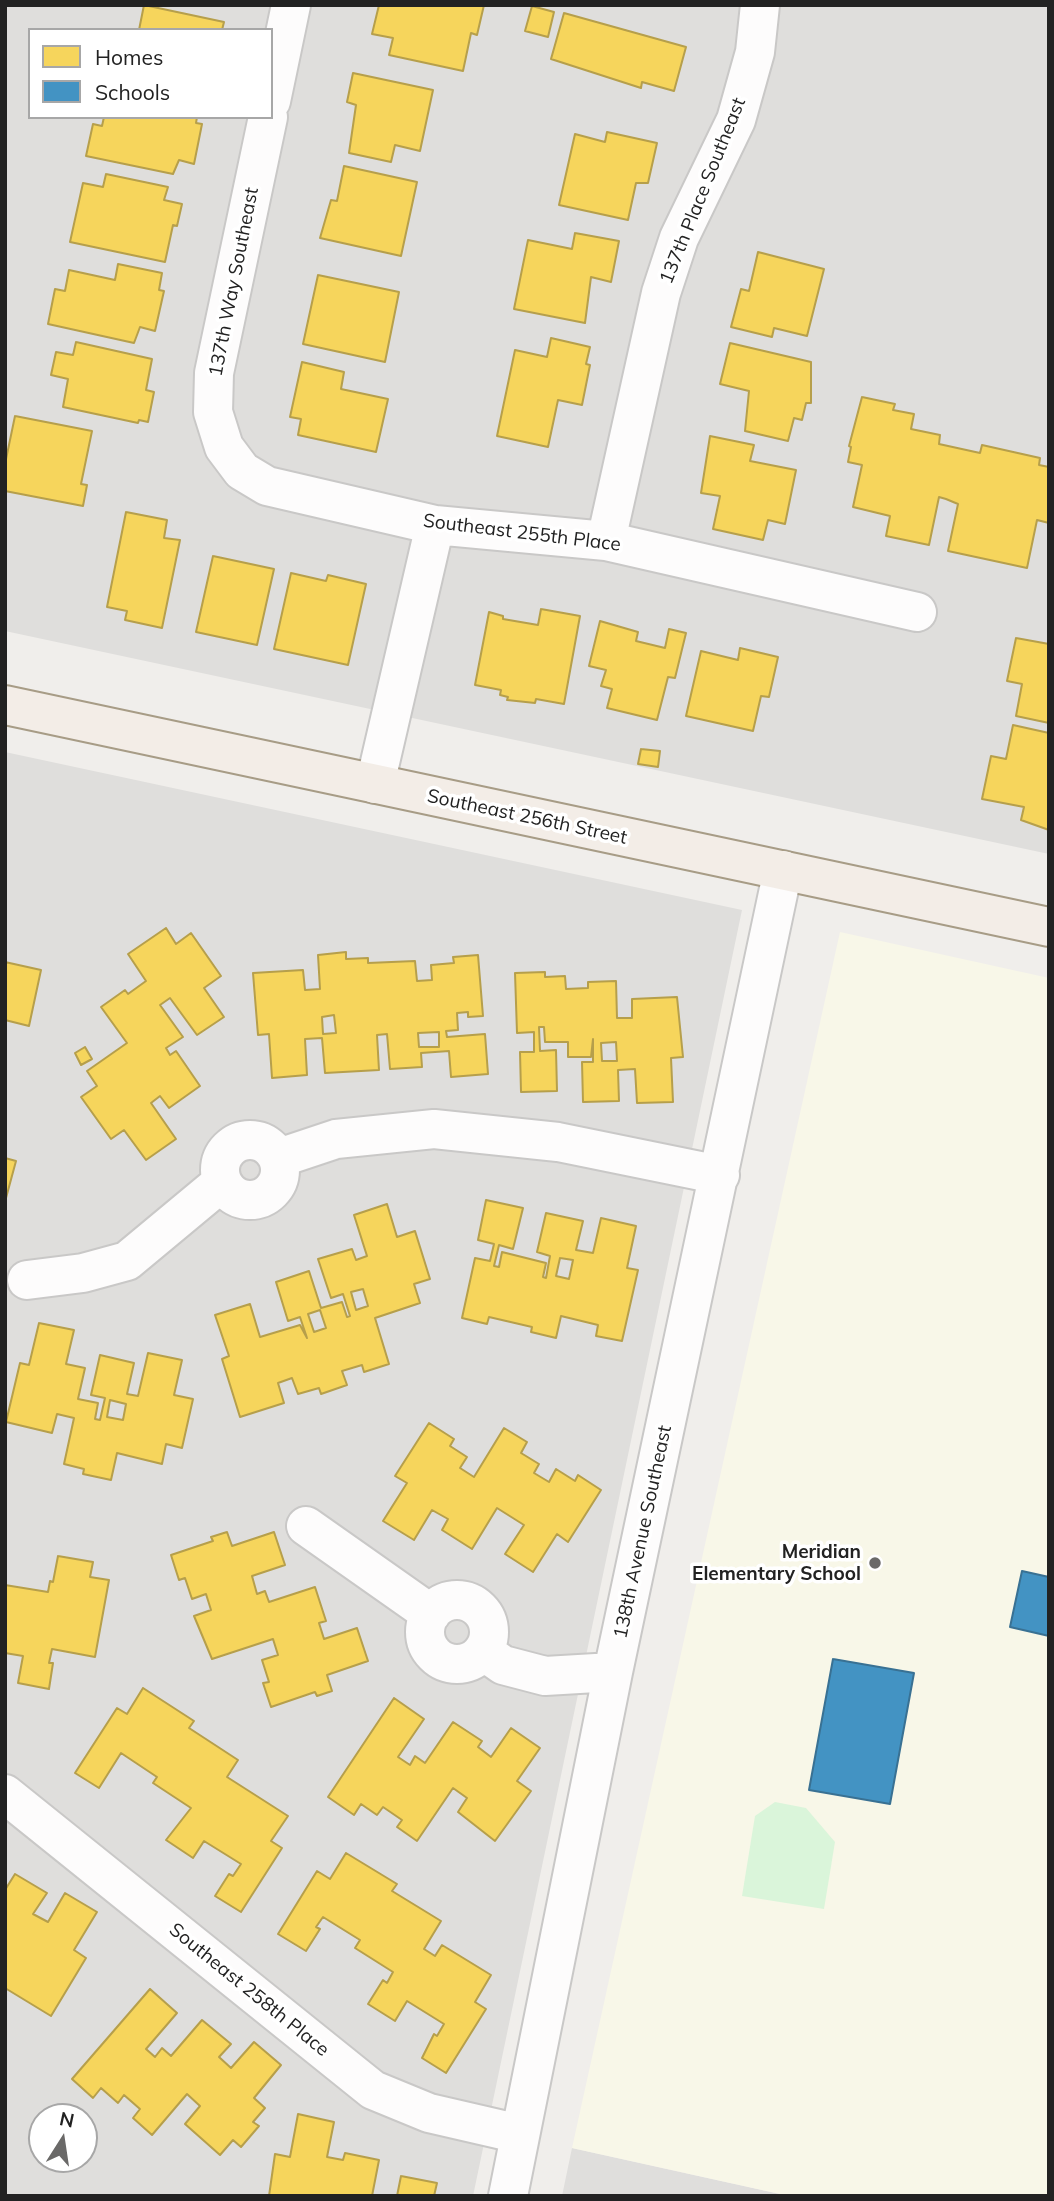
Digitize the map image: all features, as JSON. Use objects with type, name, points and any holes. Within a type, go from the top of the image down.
[{"type":"main road","name":"Southeast 256th Street","points":[[5,705],[1049,927]]},
{"type":"street","points":[[273,91],[291,5]]},
{"type":"street","name":"137th Place Southeast","points":[[606,541],[661,293],[679,237],[736,120],[755,52],[760,5]]},
{"type":"street","name":"137th Way Southeast","points":[[224,447],[213,412],[214,373],[268,119]]},
{"type":"street","name":"Southeast 255th Place","points":[[224,447],[242,471],[267,486],[435,525],[606,541],[916,612]]},
{"type":"street","points":[[375,785],[435,525]]},
{"type":"street","name":"138th Avenue Southeast","points":[[508,2196],[613,1672],[783,870]]},
{"type":"street","points":[[27,1280],[83,1273],[127,1261],[222,1182],[239,1199],[263,1198],[273,1191],[279,1181],[279,1158],[336,1139],[434,1129],[558,1142],[720,1175]]},
{"type":"street","points":[[306,1526],[431,1614],[440,1605],[452,1601],[476,1606],[489,1628],[483,1651],[503,1665],[545,1676],[613,1672]]},
{"type":"street","name":"Southeast 258th Place","points":[[5,1794],[373,2090],[429,2113],[520,2134]]},
{"type":"shaded area","points":[[5,5],[1049,5],[1049,854],[5,631]]},
{"type":"shaded area","points":[[5,752],[742,910],[473,2196],[5,2196]]},
{"type":"shaded area","name":"Meridian Elementary School","points":[[840,932],[1049,978],[1049,2196],[789,2196],[572,2148]]},
{"type":"shaded area","points":[[572,2148],[789,2196],[562,2196]]},
{"type":"green space","points":[[775,1802],[806,1808],[835,1842],[824,1909],[742,1896],[755,1816]]},
{"type":"building: Homes","points":[[144,5],[224,22],[222,28],[139,28]]},
{"type":"building: Homes","points":[[379,5],[484,5],[477,35],[471,33],[463,71],[389,55],[393,38],[372,34]]},
{"type":"building: Homes","points":[[532,6],[554,12],[548,37],[525,31]]},
{"type":"building: Homes","points":[[564,13],[686,47],[674,91],[642,82],[641,88],[551,59]]},
{"type":"building: Homes","points":[[353,73],[433,90],[420,151],[395,145],[391,162],[349,153],[356,105],[347,102]]},
{"type":"building: Homes","points":[[104,119],[197,119],[196,123],[202,124],[194,164],[179,160],[173,174],[86,156],[93,124],[102,126]]},
{"type":"building: Homes","points":[[607,132],[657,143],[648,183],[636,183],[628,220],[559,205],[575,134],[605,142]]},
{"type":"building: Homes","points":[[344,166],[417,182],[401,256],[320,238],[331,200],[337,201]]},
{"type":"building: Homes","points":[[106,174],[168,187],[164,200],[182,204],[177,226],[173,225],[165,262],[70,242],[83,183],[103,187]]},
{"type":"building: Homes","points":[[575,233],[619,241],[611,282],[591,277],[585,323],[514,309],[528,240],[572,249]]},
{"type":"building: Homes","points":[[758,252],[824,269],[807,336],[774,328],[772,337],[731,327],[741,289],[749,291]]},
{"type":"building: Homes","points":[[118,264],[162,273],[159,290],[164,291],[155,331],[140,327],[134,343],[48,324],[55,289],[65,291],[69,270],[115,280]]},
{"type":"building: Homes","points":[[318,275],[399,292],[385,362],[303,344]]},
{"type":"building: Homes","points":[[551,338],[590,347],[586,364],[590,365],[582,405],[558,400],[548,447],[497,436],[515,350],[547,357]]},
{"type":"building: Homes","points":[[76,342],[152,359],[146,390],[154,392],[148,422],[139,420],[138,423],[63,407],[68,379],[51,375],[56,352],[73,355]]},
{"type":"building: Homes","points":[[730,343],[811,362],[811,403],[806,403],[802,420],[794,418],[788,441],[745,431],[749,391],[720,384]]},
{"type":"building: Homes","points":[[302,362],[344,372],[341,389],[388,399],[376,452],[298,435],[301,419],[290,417]]},
{"type":"building: Homes","points":[[862,397],[895,404],[893,410],[914,414],[911,429],[940,435],[939,444],[980,453],[982,445],[1040,458],[1039,465],[1049,467],[1049,523],[1037,520],[1027,568],[948,551],[958,504],[946,499],[939,497],[929,545],[886,536],[890,516],[853,507],[862,465],[848,462],[849,446]]},
{"type":"building: Homes","points":[[15,416],[92,431],[81,484],[87,485],[83,506],[5,491],[5,464]]},
{"type":"building: Homes","points":[[710,436],[754,445],[750,461],[796,470],[785,524],[768,520],[763,540],[713,529],[720,496],[701,493]]},
{"type":"building: Homes","points":[[126,512],[167,520],[164,538],[180,540],[162,628],[125,620],[127,611],[107,607]]},
{"type":"building: Homes","points":[[213,556],[274,569],[257,645],[196,632]]},
{"type":"building: Homes","points":[[291,573],[326,581],[328,575],[366,584],[348,665],[274,649]]},
{"type":"building: Homes","points":[[541,609],[580,616],[564,704],[536,699],[535,703],[507,700],[508,697],[500,695],[501,690],[475,685],[489,612],[503,616],[503,619],[538,625]]},
{"type":"building: Homes","points":[[600,621],[638,632],[636,641],[665,648],[669,629],[686,633],[675,678],[668,677],[657,720],[607,708],[612,689],[601,686],[606,670],[589,666]]},
{"type":"building: Homes","points":[[1016,638],[1049,644],[1049,723],[1016,716],[1022,684],[1007,681]]},
{"type":"building: Homes","points":[[740,648],[778,657],[769,697],[761,696],[753,731],[686,716],[701,651],[738,660]]},
{"type":"building: Homes","points":[[1013,725],[1049,733],[1049,830],[1021,820],[1024,807],[982,799],[991,756],[1006,759]]},
{"type":"building: Homes","points":[[641,749],[660,751],[658,767],[638,764]]},
{"type":"building: Homes","points":[[166,928],[176,944],[191,933],[221,976],[204,988],[224,1017],[197,1035],[170,998],[160,1005],[183,1037],[166,1048],[170,1055],[176,1051],[200,1086],[169,1108],[160,1096],[151,1103],[176,1139],[146,1160],[124,1130],[111,1139],[81,1097],[97,1086],[87,1071],[127,1043],[101,1007],[125,990],[128,994],[146,981],[128,954]]},
{"type":"building: Homes","points":[[346,952],[346,959],[368,958],[368,963],[415,961],[417,981],[432,980],[431,965],[454,963],[453,957],[478,955],[483,1016],[468,1017],[468,1012],[457,1013],[458,1030],[446,1031],[447,1037],[485,1034],[488,1074],[451,1077],[449,1051],[421,1053],[422,1067],[390,1069],[387,1034],[377,1035],[379,1070],[325,1073],[322,1038],[305,1039],[307,1075],[272,1078],[269,1034],[258,1035],[253,973],[303,970],[305,990],[320,989],[318,955]],"holes":[[[334,1015],[336,1033],[323,1034],[322,1017]],[[439,1032],[439,1047],[419,1047],[418,1033]]]},
{"type":"building: Homes","points":[[5,962],[41,970],[29,1026],[5,1020]]},
{"type":"building: Homes","points":[[545,972],[545,977],[565,976],[566,989],[588,988],[588,982],[616,981],[617,1018],[632,1018],[632,999],[677,997],[683,1057],[671,1058],[673,1102],[637,1103],[635,1069],[618,1070],[619,1101],[583,1102],[582,1062],[593,1062],[593,1039],[591,1057],[568,1057],[568,1042],[545,1042],[544,1027],[539,1027],[540,1051],[556,1050],[557,1091],[521,1092],[520,1052],[534,1052],[534,1032],[517,1033],[515,973]],"holes":[[[616,1042],[617,1061],[602,1061],[601,1043]]]},
{"type":"building: Homes","points":[[85,1047],[92,1059],[81,1065],[75,1053]]},
{"type":"building: Homes","points":[[5,1158],[16,1161],[6,1198],[5,1198]]},
{"type":"building: Homes","points":[[486,1200],[523,1208],[513,1249],[499,1245],[494,1266],[499,1267],[502,1252],[546,1263],[543,1277],[546,1278],[550,1256],[537,1252],[546,1213],[583,1221],[576,1250],[593,1253],[601,1218],[636,1226],[627,1268],[638,1270],[622,1341],[596,1336],[598,1325],[561,1316],[556,1338],[531,1332],[532,1327],[489,1317],[487,1324],[462,1318],[475,1258],[490,1261],[494,1244],[478,1240]],"holes":[[[560,1258],[573,1260],[569,1279],[556,1276]]]},
{"type":"building: Homes","points":[[387,1204],[397,1237],[415,1231],[430,1279],[414,1284],[420,1303],[375,1318],[389,1364],[364,1372],[362,1365],[342,1371],[347,1385],[321,1394],[319,1388],[298,1394],[292,1378],[278,1383],[284,1403],[240,1417],[222,1359],[229,1356],[215,1315],[250,1304],[260,1337],[300,1325],[307,1338],[300,1317],[288,1321],[276,1282],[309,1271],[321,1308],[342,1302],[347,1317],[350,1316],[343,1294],[331,1298],[318,1259],[352,1249],[356,1260],[367,1256],[354,1215]],"holes":[[[363,1289],[368,1306],[356,1310],[351,1292]],[[320,1310],[326,1328],[314,1332],[308,1314]]]},
{"type":"building: Homes","points":[[39,1323],[74,1330],[66,1364],[85,1368],[78,1399],[98,1403],[95,1419],[100,1420],[105,1398],[91,1395],[100,1355],[134,1363],[127,1394],[138,1396],[148,1353],[182,1360],[174,1395],[193,1399],[182,1448],[166,1444],[162,1464],[117,1453],[111,1480],[83,1474],[84,1469],[64,1464],[74,1418],[57,1414],[52,1433],[6,1422],[20,1363],[29,1365]],"holes":[[[110,1400],[126,1404],[123,1420],[107,1417]]]},
{"type":"building: Homes","points":[[429,1423],[454,1439],[450,1446],[467,1457],[460,1468],[474,1477],[504,1428],[527,1442],[521,1453],[539,1464],[534,1473],[549,1482],[556,1469],[575,1481],[578,1475],[601,1490],[568,1542],[557,1534],[533,1572],[505,1554],[524,1525],[497,1508],[472,1549],[442,1530],[448,1519],[432,1510],[414,1540],[383,1521],[407,1483],[395,1476]]},
{"type":"building: Homes","points":[[227,1532],[232,1546],[274,1532],[285,1565],[252,1576],[257,1594],[265,1591],[269,1602],[315,1587],[326,1621],[319,1623],[324,1639],[357,1628],[368,1661],[327,1675],[332,1691],[317,1696],[315,1692],[271,1707],[263,1683],[269,1682],[262,1660],[278,1655],[273,1639],[212,1659],[194,1616],[211,1610],[206,1594],[192,1599],[185,1578],[179,1580],[171,1555],[213,1541],[211,1537]]},
{"type":"building: Homes","points":[[58,1556],[93,1562],[90,1577],[109,1580],[95,1657],[52,1649],[49,1689],[18,1683],[23,1656],[5,1653],[5,1585],[48,1592],[50,1581],[53,1582]]},
{"type":"building: Homes","points":[[143,1688],[194,1721],[189,1728],[238,1760],[227,1777],[288,1816],[271,1841],[282,1848],[241,1912],[215,1896],[229,1874],[233,1876],[241,1864],[204,1841],[193,1858],[166,1840],[191,1808],[153,1783],[157,1777],[121,1753],[99,1788],[75,1773],[117,1708],[127,1714]]},
{"type":"building: Homes","points":[[394,1698],[424,1719],[398,1757],[410,1765],[415,1756],[425,1763],[453,1722],[482,1741],[478,1747],[491,1757],[511,1728],[540,1748],[517,1781],[531,1791],[495,1841],[458,1812],[467,1798],[453,1788],[417,1841],[397,1827],[402,1820],[383,1807],[377,1815],[361,1804],[354,1815],[328,1797]]},
{"type":"building: Homes","points":[[346,1853],[397,1884],[392,1891],[441,1921],[424,1949],[435,1956],[442,1945],[491,1975],[475,2002],[486,2009],[446,2073],[422,2058],[434,2034],[437,2036],[444,2024],[407,2001],[395,2021],[368,2004],[383,1980],[387,1983],[393,1972],[355,1948],[360,1940],[323,1917],[316,1927],[320,1929],[306,1951],[278,1934],[317,1871],[330,1879]]},
{"type":"building: Homes","points":[[15,1874],[47,1893],[33,1914],[48,1922],[65,1893],[97,1912],[74,1950],[86,1958],[51,2016],[5,1988],[5,1890]]},
{"type":"building: Homes","points":[[150,1989],[177,2013],[146,2049],[155,2057],[162,2048],[171,2056],[202,2020],[231,2044],[219,2057],[231,2068],[254,2042],[281,2065],[254,2098],[265,2108],[253,2122],[259,2126],[241,2147],[233,2140],[220,2155],[185,2124],[200,2106],[187,2094],[152,2135],[133,2118],[140,2109],[124,2095],[118,2103],[101,2088],[93,2098],[72,2079]]},
{"type":"building: Homes","points":[[298,2114],[334,2122],[327,2157],[343,2160],[345,2153],[379,2160],[372,2196],[269,2196],[275,2154],[290,2157]]},
{"type":"building: Homes","points":[[401,2176],[437,2183],[434,2196],[397,2196]]},
{"type":"building: Schools","points":[[1022,1571],[1049,1577],[1049,1636],[1010,1627]]},
{"type":"building: Schools","points":[[833,1659],[914,1673],[890,1804],[809,1790]]},
{"type":"place","name":"Meridian Elementary School","points":[[875,1563]]}]
